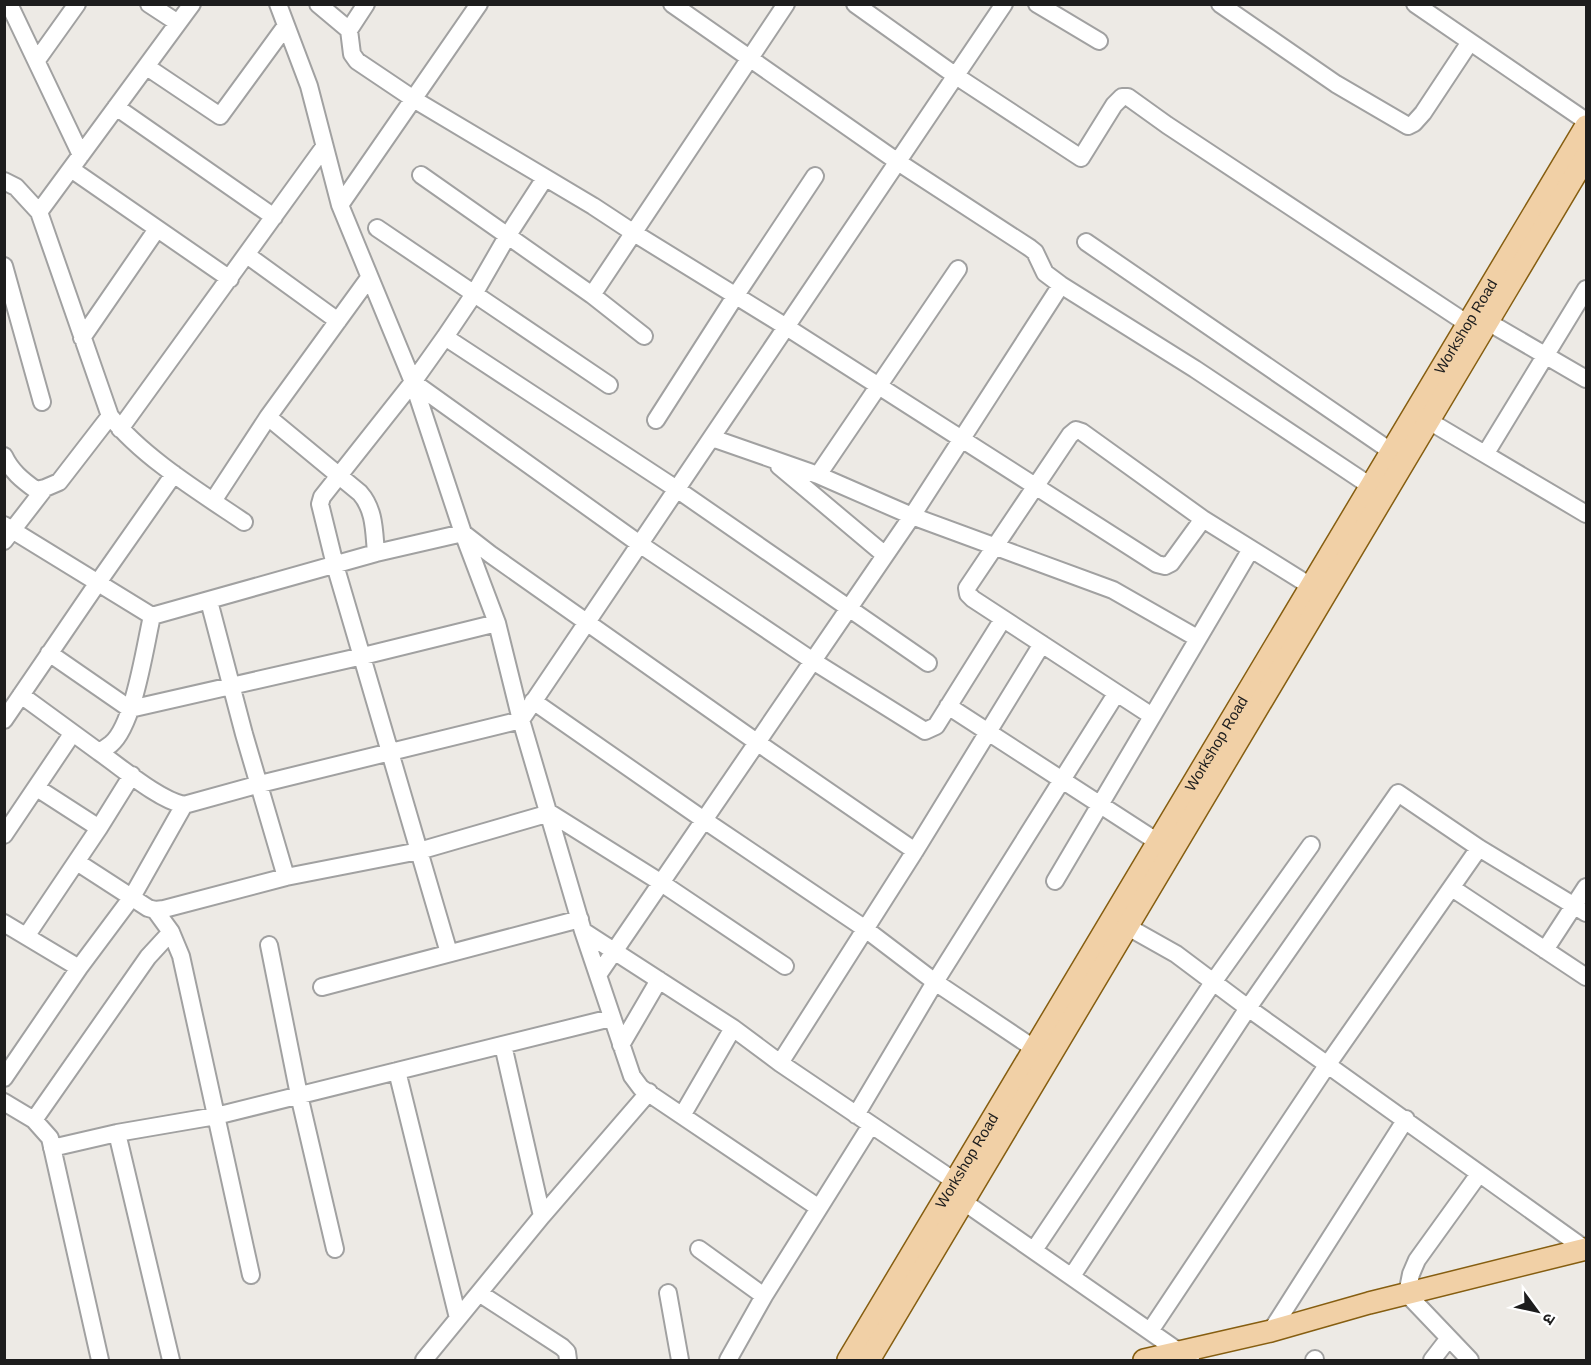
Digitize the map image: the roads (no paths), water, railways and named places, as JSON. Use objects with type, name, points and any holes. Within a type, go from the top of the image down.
[{"type":"main road","name":"Workshop Road","points":[[848,1360],[1035,1049],[1166,847],[1430,420],[1478,323],[1587,123]]},
{"type":"main road","name":"Workshop Road","points":[[869,1360],[1128,927],[1166,847],[1312,587],[1392,452],[1587,157]]},
{"type":"main road","points":[[1144,1360],[1188,1358],[1271,1331],[1407,1293],[1586,1249]]},
{"type":"street","points":[[9,4],[81,155]]},
{"type":"street","points":[[37,60],[77,4]]},
{"type":"street","points":[[149,4],[178,23]]},
{"type":"street","points":[[39,212],[192,4]]},
{"type":"street","points":[[278,4],[285,27],[303,66],[340,205],[413,382],[497,623],[521,720],[581,925],[632,1076],[641,1088],[683,1114],[819,1208]]},
{"type":"street","points":[[318,4],[350,30]]},
{"type":"street","points":[[366,4],[350,30],[352,54],[357,61],[415,100],[788,327],[1157,564],[1165,566],[1176,558],[1203,519]]},
{"type":"street","points":[[340,205],[415,100],[479,4]]},
{"type":"street","points":[[672,4],[898,162],[1030,248],[1035,252],[1045,273],[1061,285],[1195,369],[1372,487]]},
{"type":"street","points":[[592,295],[786,4]]},
{"type":"street","points":[[855,4],[956,76],[1081,158],[1114,105],[1122,97],[1128,97],[1167,125],[1478,323],[1546,355],[1587,379]]},
{"type":"street","points":[[21,695],[72,734],[132,775],[174,803],[184,805],[521,720],[1004,4]]},
{"type":"street","points":[[1037,4],[1099,41]]},
{"type":"street","points":[[1220,4],[1336,84],[1408,126],[1423,113],[1470,42]]},
{"type":"street","points":[[1414,4],[1587,123]]},
{"type":"street","points":[[147,67],[220,116],[285,27]]},
{"type":"street","points":[[116,107],[273,217]]},
{"type":"street","points":[[4,456],[10,467],[23,481],[36,490],[59,482],[115,423],[230,279],[324,147]]},
{"type":"street","points":[[71,169],[230,279]]},
{"type":"street","points":[[421,175],[592,295],[644,336]]},
{"type":"street","points":[[656,420],[815,176]]},
{"type":"street","points":[[450,953],[335,565],[320,504],[322,497],[413,382],[445,337],[545,178]]},
{"type":"street","points":[[4,182],[16,187],[39,212],[82,338],[115,423],[174,474],[244,522]]},
{"type":"street","points":[[378,228],[609,385]]},
{"type":"street","points":[[82,338],[157,229]]},
{"type":"street","points":[[1086,242],[1392,452]]},
{"type":"street","points":[[247,255],[338,321]]},
{"type":"street","points":[[4,266],[42,402]]},
{"type":"street","points":[[818,476],[958,269]]},
{"type":"street","points":[[213,501],[268,417],[369,278]]},
{"type":"street","points":[[597,975],[912,516],[1061,285]]},
{"type":"street","points":[[1486,453],[1587,288]]},
{"type":"street","points":[[445,337],[678,490],[928,663]]},
{"type":"street","points":[[413,382],[641,545],[813,662],[926,731],[936,726],[1003,619]]},
{"type":"street","points":[[268,417],[367,502],[371,510],[376,553]]},
{"type":"street","points":[[1430,420],[1587,514]]},
{"type":"street","points":[[1152,716],[968,594],[967,588],[1070,435],[1076,430],[1082,432],[1203,519],[1312,587]]},
{"type":"street","points":[[712,438],[818,476],[912,516],[1113,590],[1197,638]]},
{"type":"street","points":[[774,461],[885,555]]},
{"type":"street","points":[[4,720],[174,474]]},
{"type":"street","points":[[45,488],[7,532],[99,581],[152,615],[376,553],[464,533]]},
{"type":"street","points":[[464,533],[490,555],[915,851]]},
{"type":"street","points":[[1055,881],[1251,549]]},
{"type":"street","points":[[209,601],[285,877]]},
{"type":"street","points":[[99,752],[112,744],[120,733],[130,709],[152,615]]},
{"type":"street","points":[[49,653],[130,709],[232,687],[497,623]]},
{"type":"street","points":[[780,1063],[915,851],[1041,644]]},
{"type":"street","points":[[856,1114],[935,982],[1116,694]]},
{"type":"street","points":[[533,701],[864,928],[935,982],[1035,1049]]},
{"type":"street","points":[[948,706],[1166,847]]},
{"type":"street","points":[[4,835],[10,814],[37,788],[72,734]]},
{"type":"street","points":[[27,935],[132,775]]},
{"type":"street","points":[[37,788],[99,828]]},
{"type":"street","points":[[1072,1276],[1248,1008],[1398,794],[1479,848],[1580,909]]},
{"type":"street","points":[[4,1078],[132,897],[184,805]]},
{"type":"street","points":[[76,862],[148,908],[155,910],[285,877],[418,851],[550,813],[660,882],[785,966]]},
{"type":"street","points":[[1034,1250],[1214,981],[1311,845]]},
{"type":"street","points":[[1150,1331],[1328,1064],[1479,848]]},
{"type":"street","points":[[1545,950],[1580,909],[1587,886]]},
{"type":"street","points":[[1452,888],[1587,977]]},
{"type":"street","points":[[155,910],[171,932],[181,956],[251,1275]]},
{"type":"street","points":[[4,923],[79,969]]},
{"type":"street","points":[[581,925],[613,951],[733,1028],[780,1063],[956,1182]]},
{"type":"street","points":[[322,987],[450,953],[581,925]]},
{"type":"street","points":[[1128,927],[1176,954],[1586,1249]]},
{"type":"street","points":[[34,1120],[148,957],[171,932]]},
{"type":"street","points":[[269,945],[299,1095],[335,1249]]},
{"type":"street","points":[[621,1045],[659,980]]},
{"type":"street","points":[[52,1148],[117,1133],[216,1116],[611,1018]]},
{"type":"street","points":[[683,1114],[733,1028]]},
{"type":"street","points":[[503,1045],[542,1216]]},
{"type":"street","points":[[397,1071],[458,1318]]},
{"type":"street","points":[[424,1360],[542,1216],[649,1092]]},
{"type":"street","points":[[4,1102],[34,1120],[50,1138],[100,1360]]},
{"type":"street","points":[[1271,1331],[1406,1119]]},
{"type":"street","points":[[728,1360],[764,1296],[871,1125]]},
{"type":"street","points":[[117,1133],[171,1360]]},
{"type":"street","points":[[1470,1360],[1407,1293],[1411,1274],[1418,1260],[1479,1174]]},
{"type":"street","points":[[964,1202],[1188,1358]]},
{"type":"street","points":[[699,1249],[764,1296]]},
{"type":"street","points":[[479,1293],[562,1347],[567,1352],[568,1360]]},
{"type":"street","points":[[668,1293],[680,1360]]},
{"type":"street","points":[[1432,1360],[1449,1338]]}]
